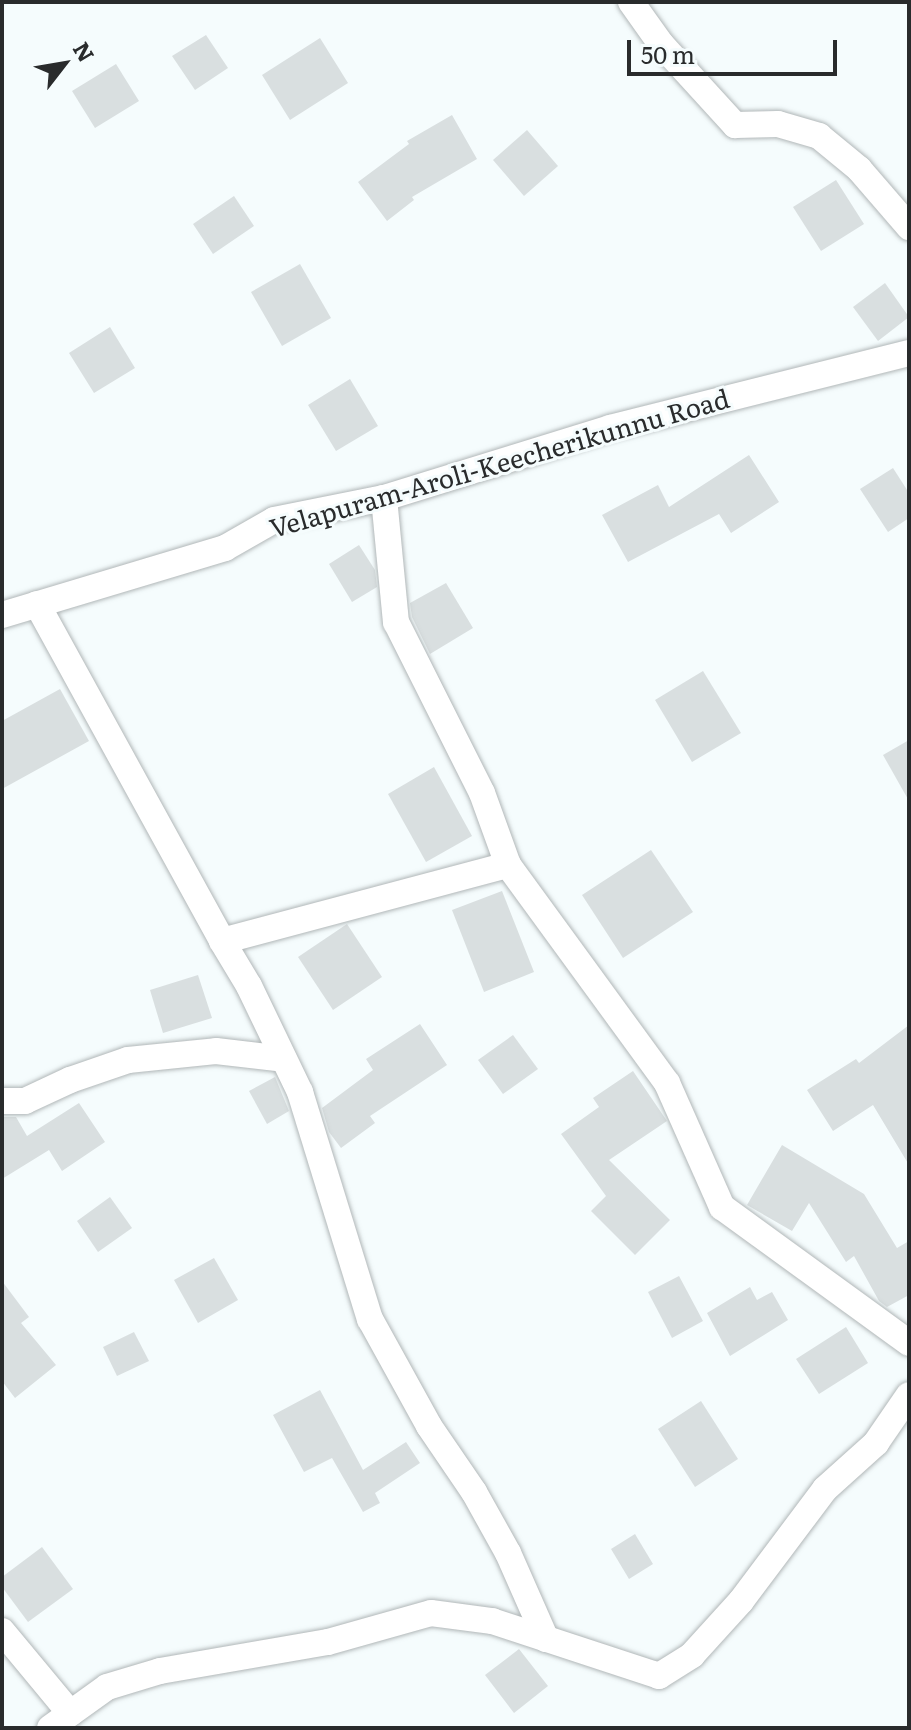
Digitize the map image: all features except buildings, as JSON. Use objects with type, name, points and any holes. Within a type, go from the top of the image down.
[{"type":"street","points":[[631,2],[661,44],[735,125],[778,124],[819,136],[859,169],[909,227]]},
{"type":"street","name":"Velapuram-Aroli-Keecherikunnu Road","points":[[2,615],[225,548],[274,520],[384,498],[610,428],[909,353]]},
{"type":"street","points":[[384,498],[396,622],[482,793],[508,865],[667,1083],[722,1207],[909,1343]]},
{"type":"street","points":[[37,604],[284,1059],[300,1092],[370,1319],[429,1426],[474,1492],[508,1553],[546,1639]]},
{"type":"street","points":[[222,941],[508,865]]},
{"type":"street","points":[[2,1101],[25,1101],[70,1080],[128,1060],[216,1051],[284,1059]]},
{"type":"street","points":[[2,1631],[60,1720],[107,1687],[160,1671],[328,1642],[431,1613],[492,1621],[659,1676],[692,1655],[741,1601],[825,1489],[876,1443],[909,1395]]}]
